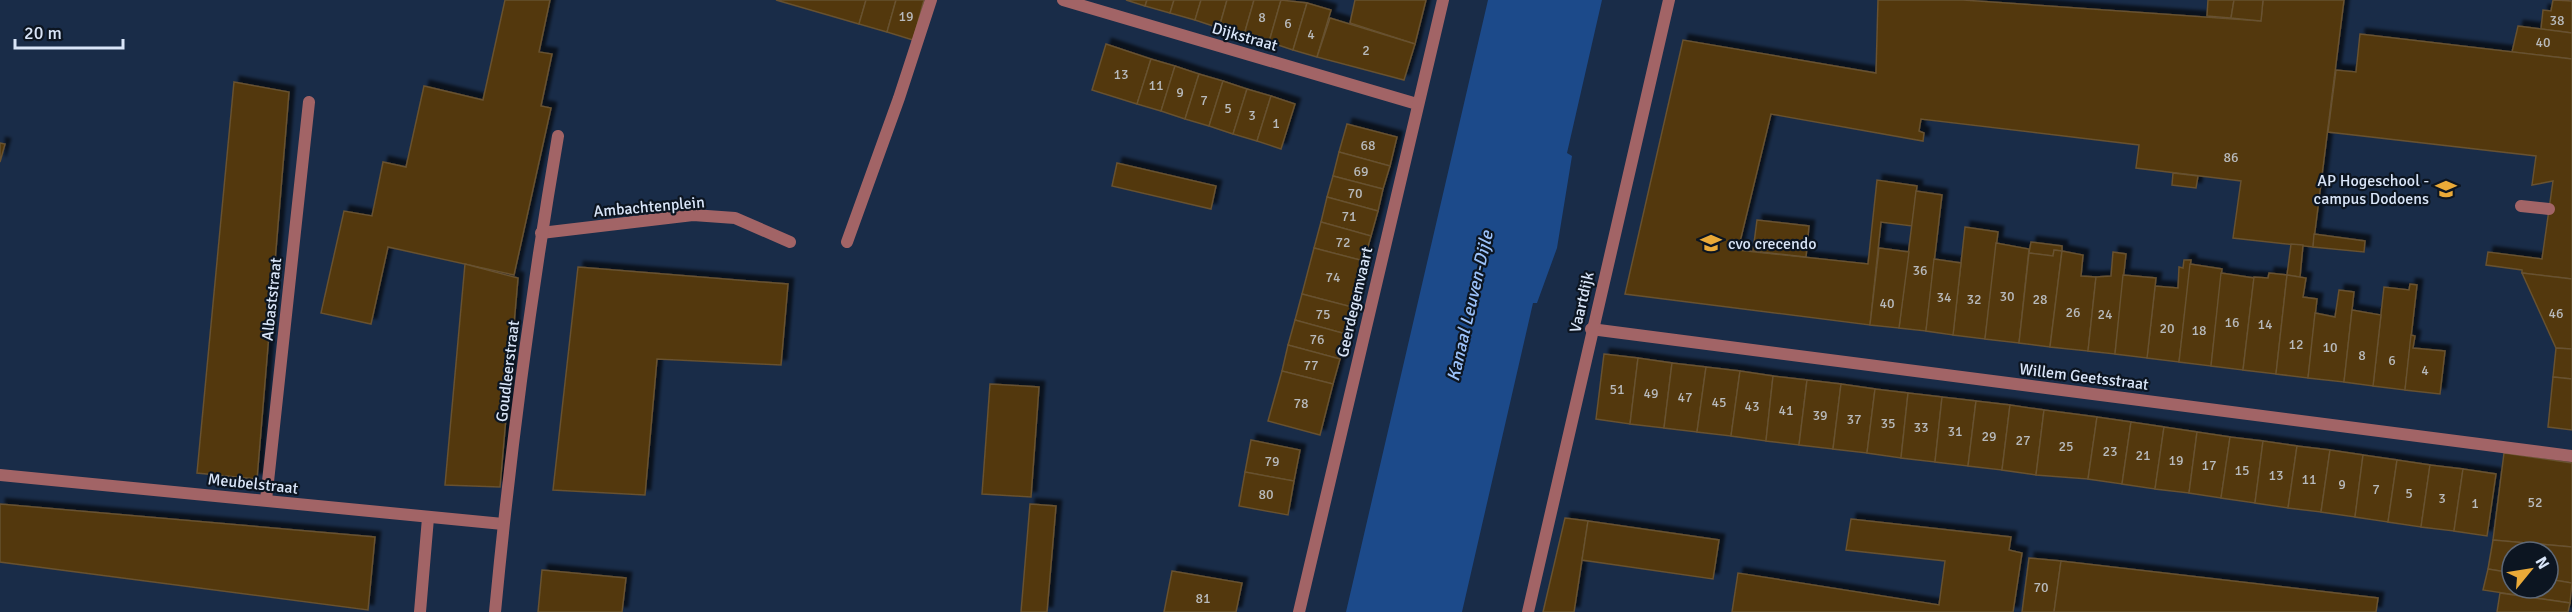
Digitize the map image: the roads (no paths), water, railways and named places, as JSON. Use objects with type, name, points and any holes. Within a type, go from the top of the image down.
[{"type":"street","points":[[847,242],[900,98],[931,0]]},
{"type":"street","name":"Dijkstraat","points":[[1063,0],[1417,104]]},
{"type":"street","name":"Geerdegemvaart","points":[[1299,612],[1443,0]]},
{"type":"street","name":"Vaartdijk","points":[[1528,612],[1591,329],[1669,0]]},
{"type":"street","name":"Albaststraat","points":[[266,500],[309,102]]},
{"type":"street","name":"Goudleerstraat","points":[[495,612],[503,524],[541,233],[558,136]]},
{"type":"street","points":[[2521,206],[2549,209]]},
{"type":"street","name":"Ambachtenplein","points":[[541,233],[693,215],[735,218],[790,242]]},
{"type":"street","name":"Willem Geetsstraat","points":[[1591,329],[2572,456]]},
{"type":"street","name":"Meubelstraat","points":[[0,475],[503,524]]},
{"type":"street","points":[[420,612],[428,518]]},
{"type":"water","name":"Kanaal Leuven-Dijle","points":[[1488,0],[1602,0],[1567,153],[1572,156],[1557,248],[1537,303],[1533,303],[1462,612],[1346,612]]},
{"type":"place","name":"AP Hogeschool - campus Dodoens","points":[[2446,189]]},
{"type":"place","name":"cvo crecendo","points":[[1711,243]]}]
